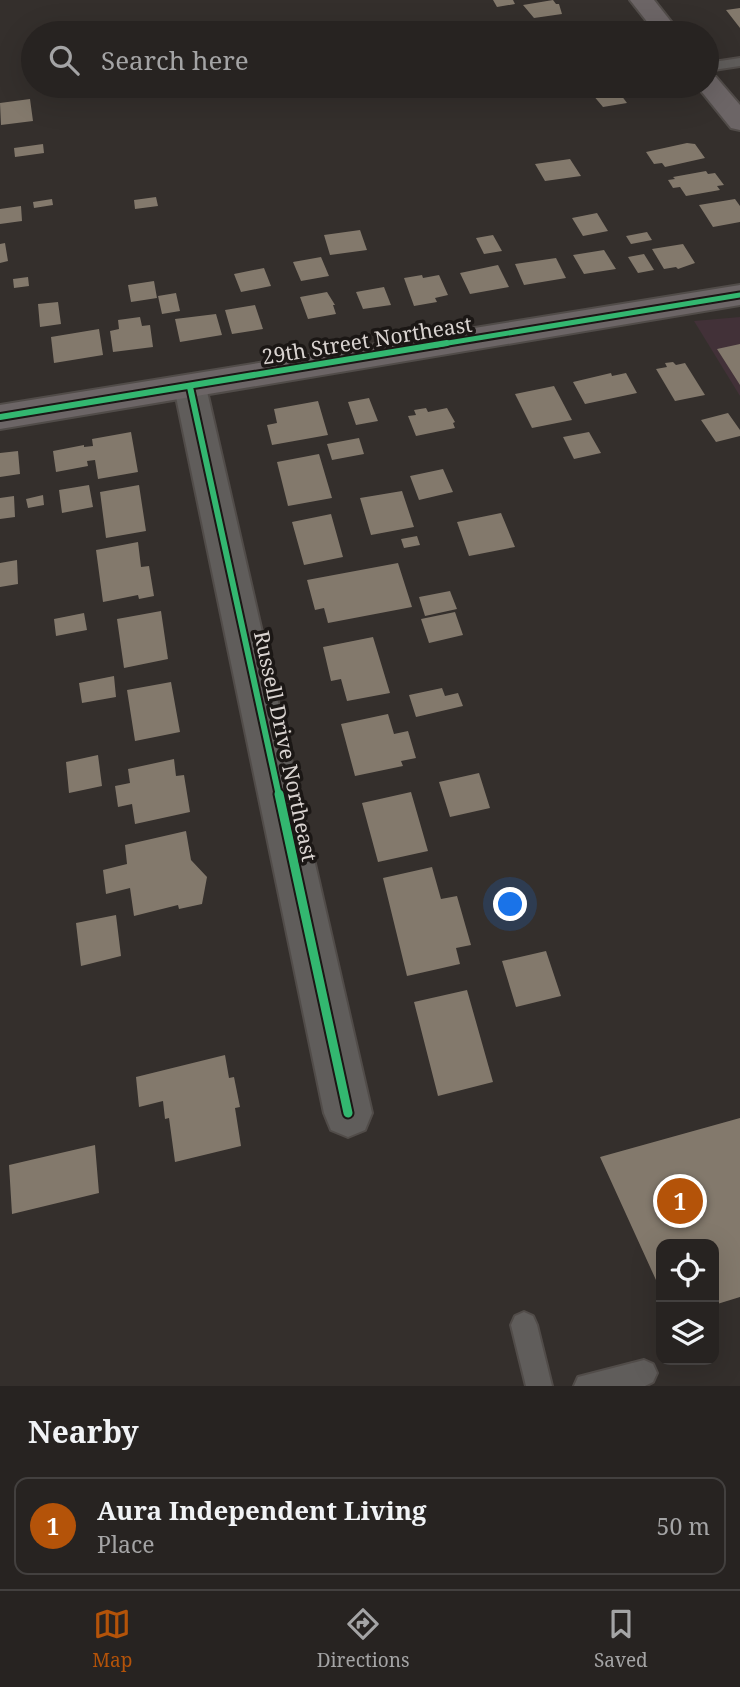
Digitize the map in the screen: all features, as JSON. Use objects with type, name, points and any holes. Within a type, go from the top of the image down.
[{"type":"main road","points":[[642,0],[659,21]]},
{"type":"main road","points":[[719,97],[740,122]]},
{"type":"main road","name":"29th Street Northeast","points":[[0,417],[740,295]]},
{"type":"street","name":"Russell Drive Northeast","points":[[190,387],[348,1113]]},
{"type":"lane","points":[[719,65],[740,62]]},
{"type":"lane","points":[[524,1325],[539,1386]]},
{"type":"lane","points":[[587,1386],[644,1373]]},
{"type":"shaded area","points":[[740,317],[740,396],[694,321]]},
{"type":"building","points":[[493,0],[513,0],[515,4],[497,7]]},
{"type":"building","points":[[553,0],[559,4],[562,14],[534,18],[523,5]]},
{"type":"building","points":[[740,8],[740,28],[726,10]]},
{"type":"building","points":[[595,98],[623,98],[627,103],[603,107]]},
{"type":"building","points":[[30,99],[33,121],[1,125],[0,103]]},
{"type":"building","points":[[687,143],[695,144],[705,158],[665,167],[662,163],[654,164],[646,152]]},
{"type":"building","points":[[43,144],[44,153],[15,157],[14,148]]},
{"type":"building","points":[[570,159],[581,176],[545,181],[535,164]]},
{"type":"building","points":[[706,171],[708,174],[715,173],[724,185],[717,186],[720,190],[686,196],[680,187],[673,188],[668,180],[675,179],[673,177]]},
{"type":"building","points":[[156,197],[158,206],[135,209],[134,200]]},
{"type":"building","points":[[52,199],[53,205],[34,208],[33,202]]},
{"type":"building","points":[[735,199],[740,206],[740,222],[713,227],[699,205]]},
{"type":"building","points":[[21,206],[22,221],[0,224],[0,209]]},
{"type":"building","points":[[597,213],[608,231],[583,236],[572,218]]},
{"type":"building","points":[[360,230],[367,250],[330,255],[324,235]]},
{"type":"building","points":[[647,232],[652,240],[631,244],[626,236]]},
{"type":"building","points":[[493,235],[502,251],[484,254],[476,238]]},
{"type":"building","points":[[5,243],[8,261],[0,263],[0,244]]},
{"type":"building","points":[[683,244],[695,263],[678,269],[664,269],[652,249]]},
{"type":"building","points":[[604,250],[616,269],[584,274],[573,255]]},
{"type":"building","points":[[644,254],[654,270],[638,273],[628,257]]},
{"type":"building","points":[[321,257],[329,276],[301,281],[293,262]]},
{"type":"building","points":[[556,258],[566,278],[524,285],[515,264]]},
{"type":"building","points":[[498,265],[509,287],[470,294],[460,273]]},
{"type":"building","points":[[264,268],[271,286],[241,292],[234,274]]},
{"type":"building","points":[[422,275],[423,278],[439,275],[448,295],[435,298],[437,302],[414,306],[404,278]]},
{"type":"building","points":[[28,277],[29,286],[14,288],[13,279]]},
{"type":"building","points":[[154,281],[157,298],[131,302],[128,285]]},
{"type":"building","points":[[384,287],[391,305],[363,309],[356,292]]},
{"type":"building","points":[[327,292],[335,305],[336,314],[308,319],[300,297]]},
{"type":"building","points":[[176,293],[180,311],[162,314],[158,296]]},
{"type":"building","points":[[58,302],[61,324],[40,327],[38,304]]},
{"type":"building","points":[[255,305],[263,329],[232,334],[225,310]]},
{"type":"building","points":[[216,314],[222,335],[180,342],[175,319]]},
{"type":"building","points":[[140,317],[142,326],[150,325],[153,347],[113,352],[110,331],[119,329],[118,320]]},
{"type":"building","points":[[99,329],[103,355],[54,363],[51,337]]},
{"type":"building","points":[[740,344],[740,385],[717,349]]},
{"type":"building","points":[[673,362],[676,365],[685,363],[705,395],[675,401],[656,369],[667,367],[665,363]]},
{"type":"building","points":[[611,373],[612,376],[626,373],[637,393],[585,404],[573,382]]},
{"type":"building","points":[[554,386],[572,420],[532,428],[515,394]]},
{"type":"building","points":[[369,398],[378,421],[356,425],[348,402]]},
{"type":"building","points":[[318,401],[328,435],[272,445],[267,425],[277,423],[274,409]]},
{"type":"building","points":[[426,408],[428,412],[447,408],[455,422],[455,428],[416,436],[408,416],[416,415],[414,410]]},
{"type":"building","points":[[728,413],[740,430],[740,436],[716,442],[701,420]]},
{"type":"building","points":[[131,432],[138,472],[98,479],[95,460],[87,461],[88,466],[56,472],[53,451],[84,445],[93,446],[92,439]]},
{"type":"building","points":[[589,432],[601,453],[574,459],[563,437]]},
{"type":"building","points":[[359,438],[364,454],[332,460],[327,444]]},
{"type":"building","points":[[18,451],[20,474],[0,477],[0,453]]},
{"type":"building","points":[[319,454],[332,498],[288,506],[277,462]]},
{"type":"building","points":[[443,469],[453,492],[419,500],[410,476]]},
{"type":"building","points":[[89,485],[93,507],[62,513],[59,490]]},
{"type":"building","points":[[139,485],[146,531],[106,538],[100,492]]},
{"type":"building","points":[[402,491],[414,527],[371,535],[360,498]]},
{"type":"building","points":[[43,495],[44,505],[28,508],[26,499]]},
{"type":"building","points":[[14,496],[15,517],[0,519],[0,498]]},
{"type":"building","points":[[501,513],[515,547],[469,556],[457,522]]},
{"type":"building","points":[[331,514],[343,557],[304,565],[292,522]]},
{"type":"building","points":[[417,536],[420,545],[404,548],[401,539]]},
{"type":"building","points":[[138,542],[141,567],[149,566],[154,596],[139,599],[138,595],[103,602],[96,550]]},
{"type":"building","points":[[17,560],[18,584],[0,587],[0,563]]},
{"type":"building","points":[[398,563],[412,607],[328,623],[324,608],[315,610],[307,580]]},
{"type":"building","points":[[450,591],[457,609],[425,616],[419,597]]},
{"type":"building","points":[[161,611],[168,659],[124,668],[117,619]]},
{"type":"building","points":[[455,612],[463,635],[429,643],[421,619]]},
{"type":"building","points":[[84,613],[87,630],[56,636],[54,619]]},
{"type":"building","points":[[373,637],[390,693],[347,701],[341,679],[331,681],[323,647]]},
{"type":"building","points":[[114,676],[116,697],[82,703],[79,683]]},
{"type":"building","points":[[171,682],[180,732],[135,741],[127,690]]},
{"type":"building","points":[[442,688],[445,696],[458,693],[463,706],[416,717],[409,695]]},
{"type":"building","points":[[388,714],[394,734],[408,731],[416,758],[401,761],[403,766],[355,776],[341,724]]},
{"type":"building","points":[[98,755],[102,786],[69,793],[66,762]]},
{"type":"building","points":[[174,759],[176,776],[184,775],[190,812],[135,824],[132,804],[118,807],[115,786],[130,783],[128,769]]},
{"type":"building","points":[[479,773],[490,808],[450,817],[439,782]]},
{"type":"building","points":[[411,792],[428,851],[378,862],[362,803]]},
{"type":"building","points":[[186,831],[191,860],[207,877],[202,904],[179,909],[178,905],[134,916],[130,888],[106,894],[103,870],[127,864],[125,845]]},
{"type":"building","points":[[432,867],[441,899],[457,896],[471,945],[456,948],[460,964],[407,976],[383,878]]},
{"type":"building","points":[[116,915],[121,956],[81,966],[76,923]]},
{"type":"building","points":[[546,951],[561,996],[516,1007],[502,961]]},
{"type":"building","points":[[467,990],[493,1082],[438,1096],[414,1002]]},
{"type":"building","points":[[225,1055],[229,1078],[234,1077],[240,1107],[235,1108],[241,1146],[175,1162],[169,1118],[165,1119],[163,1101],[139,1107],[136,1077]]},
{"type":"building","points":[[740,1118],[740,1297],[719,1303],[719,1239],[656,1239],[656,1280],[600,1157]]},
{"type":"building","points":[[95,1145],[99,1193],[12,1214],[9,1165]]},
{"type":"cycle path","points":[[0,417],[740,295]]},
{"type":"cycle path","points":[[190,387],[348,1113]]},
{"type":"place","name":"Aura Independent Living","points":[[680,1201]]}]
